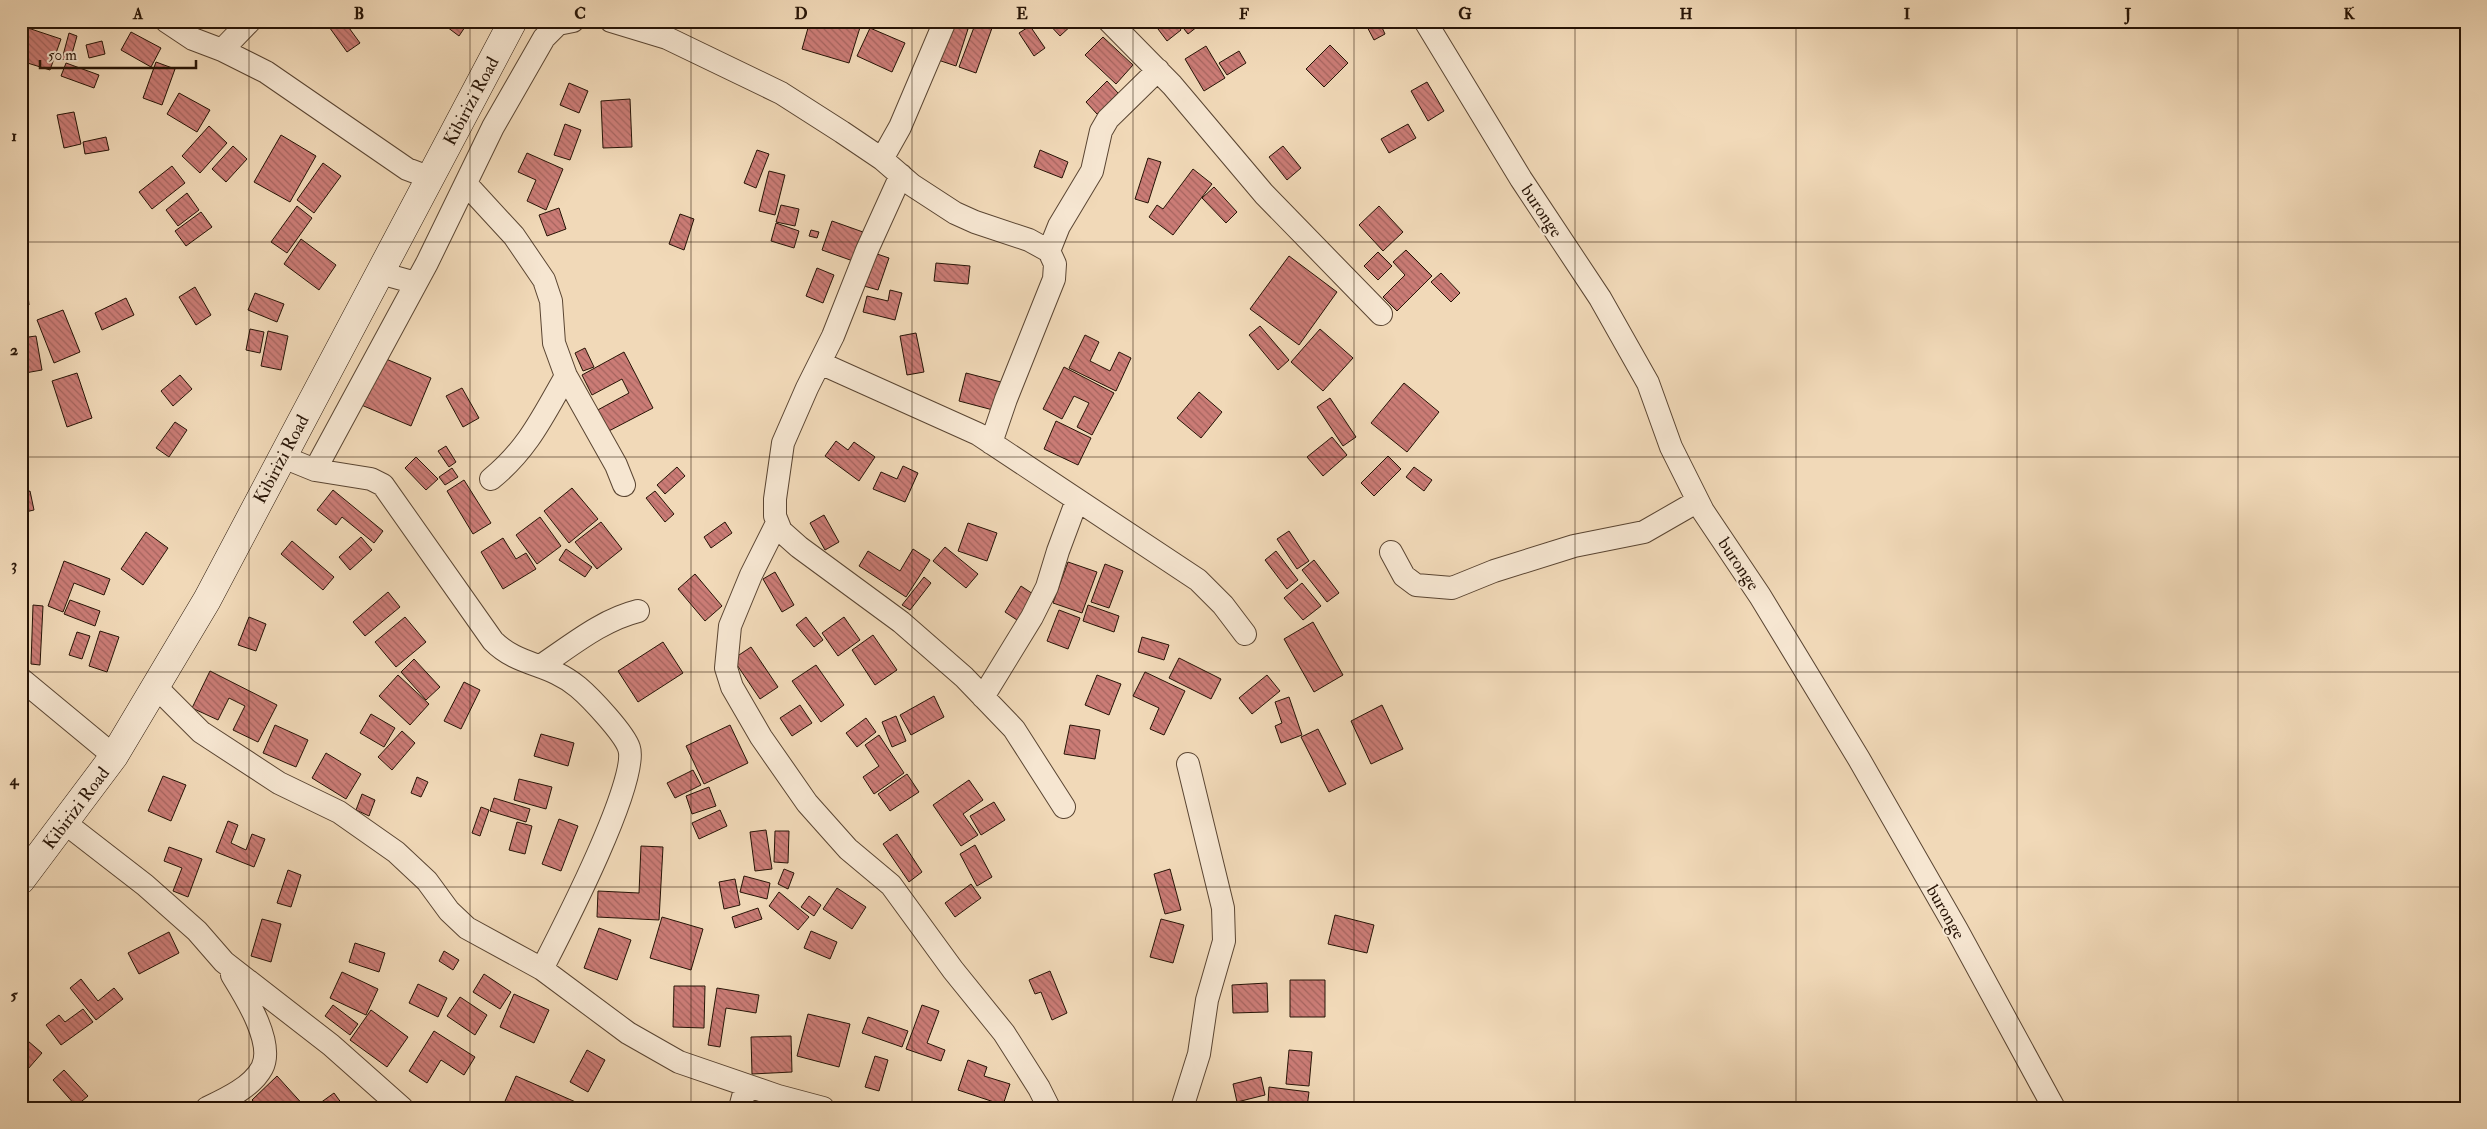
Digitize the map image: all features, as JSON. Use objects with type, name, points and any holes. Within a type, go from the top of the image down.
[{"type":"street","points":[[166,21],[193,40],[222,50],[266,72],[407,169],[431,178]]},
{"type":"street","points":[[222,50],[250,21]]},
{"type":"street","name":"Kibirizi Road","points":[[21,880],[114,756],[207,600],[514,21]]},
{"type":"street","points":[[315,470],[467,185],[493,127],[544,38],[558,24],[573,21]]},
{"type":"street","points":[[611,21],[667,38],[742,72],[781,93],[882,159],[901,175],[955,213],[975,222],[1029,240],[1049,251],[1055,264],[1054,279],[1006,399],[991,443]]},
{"type":"street","points":[[882,159],[900,127],[945,21]]},
{"type":"street","points":[[1109,21],[1158,70],[1264,194],[1381,314]]},
{"type":"street","name":"buronge","points":[[1424,21],[1521,179],[1600,298],[1625,341],[1648,383],[1671,447],[1698,501],[1790,643],[1859,759],[1957,930],[2054,1108]]},
{"type":"street","points":[[1049,251],[1059,226],[1092,171],[1104,125],[1118,108],[1158,70]]},
{"type":"street","points":[[901,175],[867,250],[834,336],[783,443],[775,499],[777,523],[780,531],[799,547],[901,622],[964,677],[1014,729],[1064,807]]},
{"type":"street","points":[[467,185],[514,236],[544,280],[551,301],[554,343],[566,376],[616,465],[624,485]]},
{"type":"street","points":[[380,273],[416,283]]},
{"type":"street","points":[[820,363],[978,434],[1198,580],[1223,605],[1245,634]]},
{"type":"street","points":[[491,479],[510,464],[525,447],[566,376]]},
{"type":"street","points":[[282,457],[315,470],[370,479],[383,485],[493,641],[511,656],[542,665],[564,675],[602,712],[629,749],[629,769],[621,796],[580,892],[542,970]]},
{"type":"street","points":[[983,697],[1048,587],[1058,551],[1077,500]]},
{"type":"street","points":[[1391,552],[1404,576],[1416,585],[1452,588],[1494,571],[1574,546],[1644,532],[1698,501]]},
{"type":"street","points":[[777,523],[751,575],[730,626],[726,668],[732,687],[761,737],[806,803],[848,849],[891,885],[953,970],[1004,1032],[1039,1088],[1049,1108]]},
{"type":"street","points":[[542,665],[592,631],[638,611]]},
{"type":"street","points":[[21,679],[114,756]]},
{"type":"street","points":[[155,686],[201,732],[279,783],[339,812],[396,852],[427,881],[449,911],[466,928],[542,970],[628,1033],[679,1062],[746,1086],[823,1108]]},
{"type":"street","points":[[1182,1108],[1199,1054],[1207,1000],[1224,941],[1223,908],[1188,764]]},
{"type":"street","points":[[65,823],[145,885],[196,932],[224,962],[331,1045],[402,1108]]},
{"type":"street","points":[[207,1108],[224,1100],[250,1083],[262,1068],[265,1059],[262,1034],[249,1003],[224,962]]},
{"type":"street","points":[[740,1108],[746,1086]]},
{"type":"building","points":[[330,21],[344,21],[360,43],[347,52],[327,24]]},
{"type":"building","points":[[445,21],[469,21],[459,36],[443,24]]},
{"type":"building","points":[[810,21],[862,21],[849,63],[802,49]]},
{"type":"building","points":[[1046,21],[1071,21],[1074,23],[1060,36]]},
{"type":"building","points":[[1152,21],[1175,21],[1181,30],[1167,41]]},
{"type":"building","points":[[1184,21],[1201,21],[1202,23],[1188,34],[1180,24]]},
{"type":"building","points":[[1364,21],[1379,21],[1385,34],[1374,40]]},
{"type":"building","points":[[976,22],[992,28],[976,73],[959,67]]},
{"type":"building","points":[[950,23],[968,29],[956,66],[938,60]]},
{"type":"building","points":[[1030,26],[1045,48],[1034,56],[1019,33]]},
{"type":"building","points":[[25,27],[61,39],[50,70],[21,61],[21,37]]},
{"type":"building","points":[[870,28],[905,43],[892,72],[857,56]]},
{"type":"building","points":[[131,32],[161,48],[151,67],[121,50]]},
{"type":"building","points":[[69,33],[77,36],[70,61],[62,59]]},
{"type":"building","points":[[1103,37],[1133,65],[1116,84],[1085,55]]},
{"type":"building","points":[[102,41],[105,54],[89,58],[86,45]]},
{"type":"building","points":[[1330,45],[1348,63],[1324,87],[1306,69]]},
{"type":"building","points":[[1206,46],[1225,78],[1204,91],[1185,59]]},
{"type":"building","points":[[1239,51],[1246,63],[1227,75],[1219,63]]},
{"type":"building","points":[[156,62],[175,69],[162,105],[143,98]]},
{"type":"building","points":[[66,63],[99,75],[94,88],[61,76]]},
{"type":"building","points":[[1107,81],[1118,93],[1097,114],[1086,102]]},
{"type":"building","points":[[1427,82],[1444,111],[1428,121],[1411,91]]},
{"type":"building","points":[[569,83],[588,91],[579,113],[560,105]]},
{"type":"building","points":[[179,93],[210,110],[197,132],[167,114]]},
{"type":"building","points":[[630,99],[632,147],[603,148],[601,101]]},
{"type":"building","points":[[74,112],[81,144],[64,148],[57,115]]},
{"type":"building","points":[[565,124],[581,130],[570,160],[554,155]]},
{"type":"building","points":[[1408,124],[1416,138],[1389,153],[1381,139]]},
{"type":"building","points":[[209,126],[227,143],[200,173],[182,156]]},
{"type":"building","points":[[281,135],[316,156],[290,202],[254,182]]},
{"type":"building","points":[[106,137],[109,150],[85,154],[83,142]]},
{"type":"building","points":[[233,146],[247,159],[226,182],[212,169]]},
{"type":"building","points":[[1283,146],[1301,168],[1287,180],[1269,157]]},
{"type":"building","points":[[757,150],[769,154],[756,188],[744,183]]},
{"type":"building","points":[[1040,150],[1068,162],[1062,178],[1034,167]]},
{"type":"building","points":[[527,153],[563,169],[546,210],[527,201],[536,180],[518,172]]},
{"type":"building","points":[[1148,158],[1161,162],[1148,203],[1135,199]]},
{"type":"building","points":[[323,163],[341,176],[314,213],[297,200]]},
{"type":"building","points":[[172,166],[185,183],[152,209],[139,192]]},
{"type":"building","points":[[1193,169],[1212,184],[1173,235],[1149,217],[1157,205],[1163,209]]},
{"type":"building","points":[[769,171],[785,175],[775,215],[759,211]]},
{"type":"building","points":[[1214,187],[1237,212],[1226,223],[1202,198]]},
{"type":"building","points":[[187,193],[199,210],[178,226],[166,210]]},
{"type":"building","points":[[781,205],[799,209],[795,226],[776,222]]},
{"type":"building","points":[[297,206],[312,218],[287,253],[271,242]]},
{"type":"building","points":[[1379,206],[1403,232],[1383,251],[1359,225]]},
{"type":"building","points":[[559,208],[566,229],[547,236],[539,215]]},
{"type":"building","points":[[201,212],[212,227],[186,246],[175,231]]},
{"type":"building","points":[[680,214],[694,219],[684,250],[669,244]]},
{"type":"building","points":[[832,221],[863,232],[853,261],[822,250]]},
{"type":"building","points":[[776,223],[799,231],[794,248],[771,241]]},
{"type":"building","points":[[811,230],[819,232],[817,238],[809,236]]},
{"type":"building","points":[[301,239],[336,265],[319,290],[284,264]]},
{"type":"building","points":[[1406,250],[1432,276],[1397,311],[1383,297],[1405,275],[1393,262]]},
{"type":"building","points":[[1378,252],[1392,266],[1378,280],[1364,266]]},
{"type":"building","points":[[874,253],[889,258],[878,290],[864,286]]},
{"type":"building","points":[[21,255],[24,255],[29,305],[21,305]]},
{"type":"building","points":[[1289,256],[1337,292],[1299,345],[1250,309]]},
{"type":"building","points":[[936,263],[970,266],[968,284],[934,281]]},
{"type":"building","points":[[817,268],[834,275],[823,303],[806,296]]},
{"type":"building","points":[[1441,273],[1460,293],[1451,302],[1431,282]]},
{"type":"building","points":[[195,287],[211,315],[196,325],[179,297]]},
{"type":"building","points":[[890,290],[902,293],[895,320],[863,312],[867,296],[888,301]]},
{"type":"building","points":[[255,293],[284,304],[277,322],[248,310]]},
{"type":"building","points":[[126,298],[134,315],[102,330],[95,313]]},
{"type":"building","points":[[63,310],[80,352],[54,363],[37,320]]},
{"type":"building","points":[[1260,326],[1289,360],[1278,370],[1249,335]]},
{"type":"building","points":[[250,329],[264,332],[260,353],[246,350]]},
{"type":"building","points":[[1320,329],[1353,358],[1323,391],[1291,362]]},
{"type":"building","points":[[268,331],[288,336],[281,370],[261,366]]},
{"type":"building","points":[[916,333],[924,372],[907,375],[900,336]]},
{"type":"building","points":[[1085,335],[1099,342],[1090,361],[1110,371],[1119,352],[1131,358],[1116,391],[1069,368]]},
{"type":"building","points":[[36,336],[42,370],[25,373],[21,338]]},
{"type":"building","points":[[585,348],[594,367],[583,371],[575,353]]},
{"type":"building","points":[[624,352],[653,408],[605,433],[594,412],[629,393],[622,379],[592,395],[582,375]]},
{"type":"building","points":[[379,356],[431,378],[411,426],[359,404]]},
{"type":"building","points":[[1064,367],[1114,393],[1092,435],[1077,427],[1089,403],[1074,396],[1062,419],[1043,409]]},
{"type":"building","points":[[77,373],[92,418],[67,427],[52,381]]},
{"type":"building","points":[[966,373],[1001,382],[993,410],[959,401]]},
{"type":"building","points":[[180,375],[192,389],[173,406],[161,391]]},
{"type":"building","points":[[1404,383],[1439,412],[1407,452],[1371,423]]},
{"type":"building","points":[[462,388],[479,418],[463,427],[446,396]]},
{"type":"building","points":[[1199,392],[1222,412],[1201,438],[1177,418]]},
{"type":"building","points":[[1330,398],[1356,437],[1343,446],[1317,407]]},
{"type":"building","points":[[1056,421],[1091,438],[1078,465],[1044,449]]},
{"type":"building","points":[[175,422],[187,430],[169,457],[156,448]]},
{"type":"building","points":[[1332,437],[1347,455],[1323,476],[1307,457]]},
{"type":"building","points":[[836,441],[848,450],[854,442],[875,457],[859,481],[825,456]]},
{"type":"building","points":[[446,446],[456,462],[449,467],[438,451]]},
{"type":"building","points":[[1388,456],[1401,469],[1374,496],[1361,483]]},
{"type":"building","points":[[416,457],[438,479],[426,490],[405,468]]},
{"type":"building","points":[[903,466],[918,473],[905,502],[873,489],[881,472],[897,479]]},
{"type":"building","points":[[677,467],[685,476],[665,494],[657,485]]},
{"type":"building","points":[[1414,467],[1432,480],[1424,491],[1406,477]]},
{"type":"building","points":[[452,468],[458,477],[445,485],[439,477]]},
{"type":"building","points":[[464,480],[491,523],[473,534],[447,491]]},
{"type":"building","points":[[572,488],[598,519],[569,543],[544,511]]},
{"type":"building","points":[[333,490],[383,531],[374,543],[342,517],[336,525],[317,510]]},
{"type":"building","points":[[30,491],[34,510],[21,513],[21,493]]},
{"type":"building","points":[[655,491],[674,514],[665,522],[646,498]]},
{"type":"building","points":[[824,515],[839,542],[825,550],[810,523]]},
{"type":"building","points":[[540,517],[561,546],[537,564],[516,535]]},
{"type":"building","points":[[601,522],[622,549],[597,569],[575,542]]},
{"type":"building","points":[[725,522],[732,533],[711,548],[704,537]]},
{"type":"building","points":[[968,523],[997,533],[987,561],[958,551]]},
{"type":"building","points":[[1289,531],[1309,561],[1297,569],[1277,539]]},
{"type":"building","points":[[146,532],[168,548],[143,585],[121,569]]},
{"type":"building","points":[[361,537],[372,550],[350,570],[339,557]]},
{"type":"building","points":[[503,538],[516,559],[526,553],[536,569],[503,589],[481,552]]},
{"type":"building","points":[[292,541],[334,577],[323,590],[281,554]]},
{"type":"building","points":[[945,547],[978,574],[966,588],[933,561]]},
{"type":"building","points":[[566,549],[592,567],[585,577],[559,560]]},
{"type":"building","points":[[913,549],[930,560],[906,597],[859,566],[868,551],[900,571]]},
{"type":"building","points":[[1276,551],[1298,580],[1287,589],[1265,560]]},
{"type":"building","points":[[1314,560],[1339,593],[1327,602],[1302,570]]},
{"type":"building","points":[[64,561],[110,579],[104,595],[74,583],[63,612],[48,606]]},
{"type":"building","points":[[1068,562],[1097,572],[1082,613],[1053,603]]},
{"type":"building","points":[[1105,564],[1123,571],[1109,608],[1091,602]]},
{"type":"building","points":[[775,572],[794,605],[782,612],[763,579]]},
{"type":"building","points":[[695,574],[722,606],[705,621],[678,589]]},
{"type":"building","points":[[924,577],[931,583],[910,610],[902,605]]},
{"type":"building","points":[[1302,583],[1321,606],[1303,620],[1284,598]]},
{"type":"building","points":[[1021,586],[1036,596],[1020,622],[1005,612]]},
{"type":"building","points":[[388,592],[400,607],[365,636],[353,622]]},
{"type":"building","points":[[70,600],[100,611],[95,626],[64,614]]},
{"type":"building","points":[[33,605],[43,606],[40,665],[31,664]]},
{"type":"building","points":[[1088,605],[1119,616],[1114,632],[1083,621]]},
{"type":"building","points":[[21,610],[25,610],[25,629],[21,630]]},
{"type":"building","points":[[1059,610],[1080,618],[1068,649],[1047,641]]},
{"type":"building","points":[[249,617],[266,624],[256,651],[238,645]]},
{"type":"building","points":[[405,617],[426,642],[396,667],[375,642]]},
{"type":"building","points":[[806,617],[823,640],[814,647],[796,625]]},
{"type":"building","points":[[844,617],[860,640],[838,656],[822,633]]},
{"type":"building","points":[[1313,622],[1343,675],[1314,692],[1284,639]]},
{"type":"building","points":[[100,631],[119,637],[107,672],[89,666]]},
{"type":"building","points":[[77,632],[90,636],[82,659],[69,655]]},
{"type":"building","points":[[873,635],[897,670],[875,685],[852,650]]},
{"type":"building","points":[[1142,637],[1169,645],[1164,660],[1138,652]]},
{"type":"building","points":[[663,642],[683,673],[638,702],[618,671]]},
{"type":"building","points":[[751,647],[778,687],[760,699],[733,659]]},
{"type":"building","points":[[1179,658],[1221,679],[1211,699],[1169,678]]},
{"type":"building","points":[[414,659],[440,687],[426,700],[401,672]]},
{"type":"building","points":[[816,665],[844,705],[821,722],[792,681]]},
{"type":"building","points":[[210,671],[277,705],[258,742],[233,730],[245,706],[229,698],[218,720],[192,708]]},
{"type":"building","points":[[1145,672],[1185,691],[1164,735],[1150,729],[1159,708],[1133,696]]},
{"type":"building","points":[[398,675],[429,704],[410,725],[379,696]]},
{"type":"building","points":[[1097,675],[1121,684],[1109,715],[1085,705]]},
{"type":"building","points":[[1267,675],[1280,691],[1252,714],[1239,698]]},
{"type":"building","points":[[464,682],[480,690],[461,729],[444,721]]},
{"type":"building","points":[[934,696],[944,717],[911,735],[900,715]]},
{"type":"building","points":[[1289,697],[1302,735],[1281,743],[1275,726],[1282,723],[1275,702]]},
{"type":"building","points":[[800,705],[812,723],[792,736],[780,718]]},
{"type":"building","points":[[1382,705],[1403,749],[1371,764],[1351,721]]},
{"type":"building","points":[[371,714],[395,728],[384,747],[360,733]]},
{"type":"building","points":[[896,716],[906,741],[892,747],[882,722]]},
{"type":"building","points":[[866,718],[876,732],[857,747],[846,733]]},
{"type":"building","points":[[275,725],[308,740],[296,767],[263,753]]},
{"type":"building","points":[[730,725],[748,763],[704,784],[686,746]]},
{"type":"building","points":[[1070,725],[1100,730],[1095,759],[1064,754]]},
{"type":"building","points":[[1318,729],[1346,784],[1329,792],[1301,737]]},
{"type":"building","points":[[402,731],[415,743],[392,770],[378,757]]},
{"type":"building","points":[[541,734],[574,743],[568,766],[534,756]]},
{"type":"building","points":[[879,735],[904,773],[874,794],[863,777],[879,766],[865,745]]},
{"type":"building","points":[[326,753],[361,774],[346,799],[312,778]]},
{"type":"building","points":[[693,770],[701,785],[675,798],[667,783]]},
{"type":"building","points":[[907,774],[919,792],[890,811],[878,794]]},
{"type":"building","points":[[163,776],[186,785],[171,821],[148,811]]},
{"type":"building","points":[[417,777],[428,782],[421,797],[411,793]]},
{"type":"building","points":[[519,779],[552,787],[546,809],[514,800]]},
{"type":"building","points":[[969,780],[983,800],[963,814],[978,835],[961,846],[933,805]]},
{"type":"building","points":[[709,787],[716,806],[692,814],[686,796]]},
{"type":"building","points":[[362,794],[375,800],[369,816],[356,810]]},
{"type":"building","points":[[494,798],[530,809],[526,822],[490,811]]},
{"type":"building","points":[[994,802],[1005,820],[981,835],[970,816]]},
{"type":"building","points":[[481,807],[489,810],[480,836],[472,833]]},
{"type":"building","points":[[720,810],[727,826],[699,839],[692,823]]},
{"type":"building","points":[[559,819],[578,826],[561,871],[542,864]]},
{"type":"building","points":[[228,821],[238,825],[231,843],[246,850],[252,834],[265,839],[254,867],[216,852]]},
{"type":"building","points":[[517,822],[532,826],[525,854],[509,850]]},
{"type":"building","points":[[766,830],[772,869],[755,871],[750,832]]},
{"type":"building","points":[[775,831],[789,831],[788,863],[774,862]]},
{"type":"building","points":[[897,834],[922,872],[909,882],[883,844]]},
{"type":"building","points":[[975,845],[992,877],[977,886],[960,854]]},
{"type":"building","points":[[641,846],[663,847],[659,920],[597,917],[598,891],[639,893]]},
{"type":"building","points":[[169,847],[202,859],[188,897],[173,891],[182,868],[164,861]]},
{"type":"building","points":[[784,869],[794,873],[788,889],[778,884]]},
{"type":"building","points":[[1170,869],[1181,910],[1165,914],[1154,874]]},
{"type":"building","points":[[288,870],[301,875],[291,907],[277,903]]},
{"type":"building","points":[[744,876],[770,883],[767,899],[740,892]]},
{"type":"building","points":[[735,879],[740,905],[724,909],[719,882]]},
{"type":"building","points":[[971,884],[981,898],[955,917],[945,903]]},
{"type":"building","points":[[837,888],[866,907],[852,929],[823,909]]},
{"type":"building","points":[[779,892],[809,917],[798,930],[769,906]]},
{"type":"building","points":[[809,896],[821,905],[814,916],[801,907]]},
{"type":"building","points":[[758,908],[762,919],[735,928],[732,917]]},
{"type":"building","points":[[1335,915],[1374,925],[1367,953],[1328,944]]},
{"type":"building","points":[[662,917],[703,929],[691,970],[650,958]]},
{"type":"building","points":[[262,919],[281,924],[271,962],[251,956]]},
{"type":"building","points":[[1161,919],[1184,925],[1173,963],[1150,957]]},
{"type":"building","points":[[599,928],[631,940],[617,980],[584,968]]},
{"type":"building","points":[[811,931],[837,942],[830,959],[804,948]]},
{"type":"building","points":[[169,932],[179,953],[139,974],[128,953]]},
{"type":"building","points":[[355,943],[385,953],[379,972],[349,962]]},
{"type":"building","points":[[444,951],[459,960],[453,970],[439,961]]},
{"type":"building","points":[[1050,971],[1067,1013],[1052,1020],[1041,992],[1035,994],[1029,980]]},
{"type":"building","points":[[342,972],[378,989],[366,1015],[330,998]]},
{"type":"building","points":[[484,974],[511,992],[500,1009],[473,992]]},
{"type":"building","points":[[81,979],[98,1001],[114,988],[123,999],[96,1020],[70,988]]},
{"type":"building","points":[[1290,980],[1325,980],[1325,1017],[1290,1017]]},
{"type":"building","points":[[1267,983],[1268,1012],[1233,1013],[1232,985]]},
{"type":"building","points":[[418,984],[447,998],[438,1017],[409,1003]]},
{"type":"building","points":[[674,986],[705,986],[704,1028],[673,1027]]},
{"type":"building","points":[[717,988],[759,995],[756,1013],[726,1008],[720,1047],[708,1045]]},
{"type":"building","points":[[514,994],[549,1010],[534,1043],[500,1027]]},
{"type":"building","points":[[460,997],[487,1015],[475,1035],[447,1016]]},
{"type":"building","points":[[333,1005],[358,1024],[350,1035],[325,1016]]},
{"type":"building","points":[[922,1005],[939,1011],[927,1043],[945,1050],[941,1061],[906,1049]]},
{"type":"building","points":[[83,1009],[93,1022],[61,1045],[46,1025],[59,1015],[65,1022]]},
{"type":"building","points":[[371,1010],[408,1037],[387,1067],[350,1040]]},
{"type":"building","points":[[808,1014],[850,1024],[839,1067],[797,1056]]},
{"type":"building","points":[[868,1017],[908,1031],[902,1047],[862,1033]]},
{"type":"building","points":[[434,1031],[475,1057],[464,1075],[441,1060],[427,1083],[409,1071]]},
{"type":"building","points":[[21,1035],[42,1053],[21,1077]]},
{"type":"building","points":[[791,1036],[792,1072],[752,1074],[751,1037]]},
{"type":"building","points":[[587,1050],[605,1060],[588,1092],[570,1082]]},
{"type":"building","points":[[1289,1050],[1312,1052],[1309,1086],[1286,1084]]},
{"type":"building","points":[[875,1056],[888,1060],[879,1091],[865,1087]]},
{"type":"building","points":[[968,1060],[987,1067],[984,1076],[1010,1084],[1003,1105],[958,1090]]},
{"type":"building","points":[[64,1070],[88,1096],[76,1106],[53,1080]]},
{"type":"building","points":[[277,1076],[306,1108],[259,1108],[252,1100]]},
{"type":"building","points":[[516,1076],[578,1103],[576,1108],[502,1108]]},
{"type":"building","points":[[1261,1077],[1265,1095],[1237,1102],[1233,1084]]},
{"type":"building","points":[[1269,1087],[1309,1092],[1307,1107],[1268,1103]]},
{"type":"building","points":[[334,1093],[345,1108],[317,1108],[316,1106]]},
{"type":"building","points":[[704,1103],[720,1108],[702,1108]]}]
